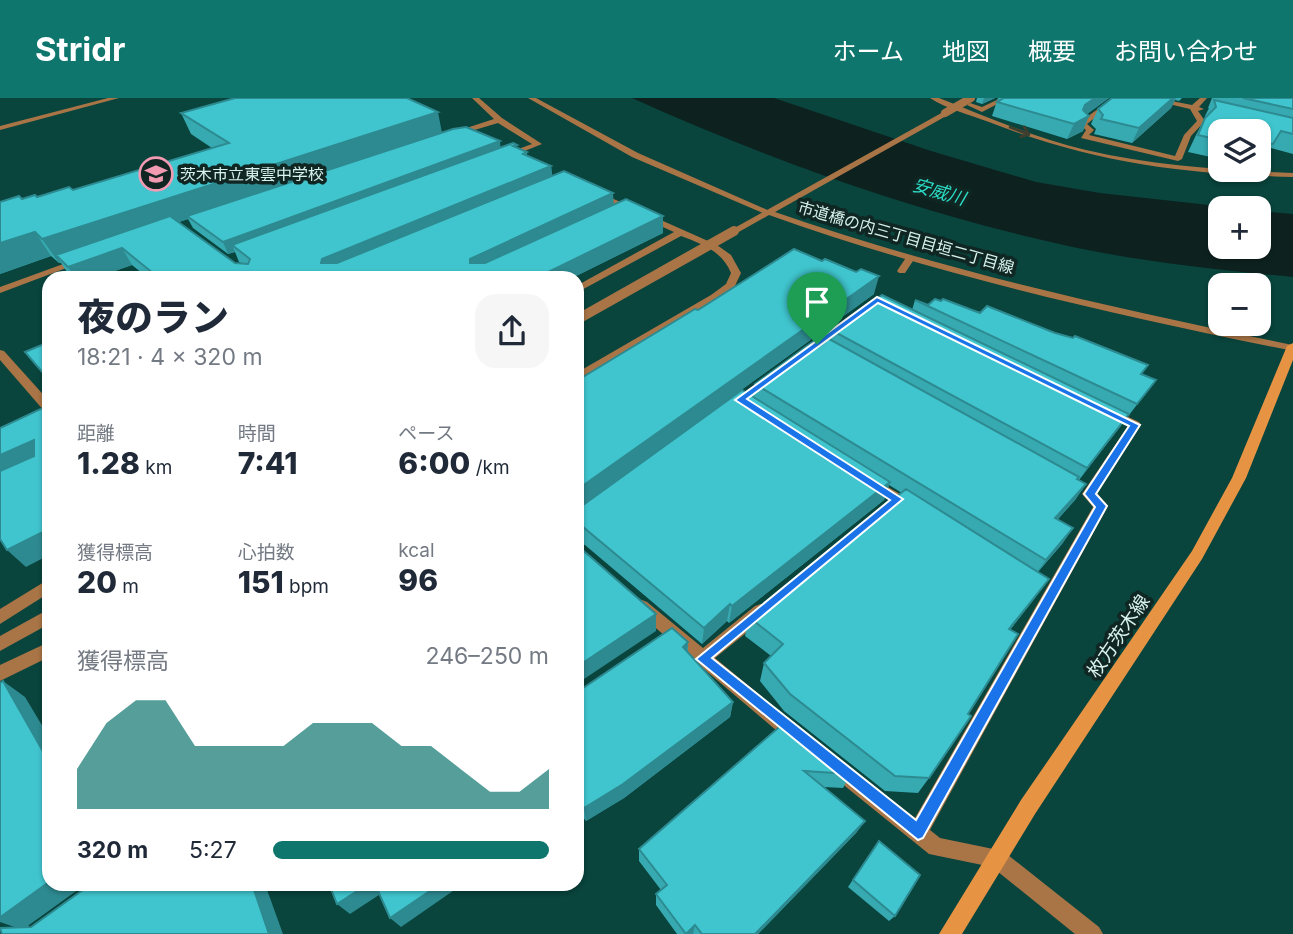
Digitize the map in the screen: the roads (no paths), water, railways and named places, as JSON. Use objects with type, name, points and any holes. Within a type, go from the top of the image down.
[{"type":"main road","name":"枚方茨木線","points":[[950,934],[996,858],[1197,555],[1240,478],[1293,348]]},
{"type":"street","points":[[64,98],[71,109]]},
{"type":"street","points":[[0,128],[116,98]]},
{"type":"street","points":[[475,98],[499,120],[539,149],[499,159]]},
{"type":"street","name":"市道橋の内三丁目目垣二丁目線","points":[[531,98],[624,149],[734,199],[841,238],[1083,302],[1293,348]]},
{"type":"street","points":[[933,98],[1084,151],[1200,170],[1293,176]]},
{"type":"street","points":[[954,98],[982,110],[1006,98]]},
{"type":"street","points":[[584,315],[971,98]]},
{"type":"street","points":[[1117,98],[1083,124],[1090,130],[1084,136],[1178,159]]},
{"type":"street","points":[[1146,98],[1205,111]]},
{"type":"street","points":[[1193,108],[1204,98]]},
{"type":"street","points":[[1178,159],[1188,135],[1201,121],[1193,108]]},
{"type":"street","points":[[448,137],[499,120]]},
{"type":"street","points":[[1084,151],[1097,146],[1208,163]]},
{"type":"street","points":[[1271,168],[1293,170]]},
{"type":"street","points":[[584,373],[715,297],[730,286],[736,273],[732,261],[724,252],[590,192]]},
{"type":"street","points":[[615,214],[628,209]]},
{"type":"street","points":[[584,286],[681,232]]},
{"type":"street","points":[[53,271],[90,258]]},
{"type":"street","points":[[902,271],[910,258]]},
{"type":"street","points":[[0,290],[42,275]]},
{"type":"street","points":[[795,359],[823,347],[857,314]]},
{"type":"street","points":[[0,353],[42,401]]},
{"type":"street","points":[[918,832],[1045,592],[1101,506],[1084,491],[1135,425],[1098,407]]},
{"type":"street","points":[[864,478],[893,503],[922,514]]},
{"type":"street","points":[[0,617],[42,590]]},
{"type":"street","points":[[630,596],[666,636],[702,659],[936,846],[996,858],[1092,934]]},
{"type":"street","points":[[702,659],[774,600]]},
{"type":"street","points":[[0,644],[42,620]]},
{"type":"street","points":[[0,674],[42,653]]},
{"type":"water","name":"安威川","points":[[632,98],[774,98],[931,151],[1036,182],[1100,193],[1208,205],[1208,259],[1271,259],[1271,212],[1293,214],[1293,277],[1135,258],[1073,247],[990,227],[834,179],[681,120]]},
{"type":"place","name":"茨木市立東雲中学校","points":[[156,174]]}]
